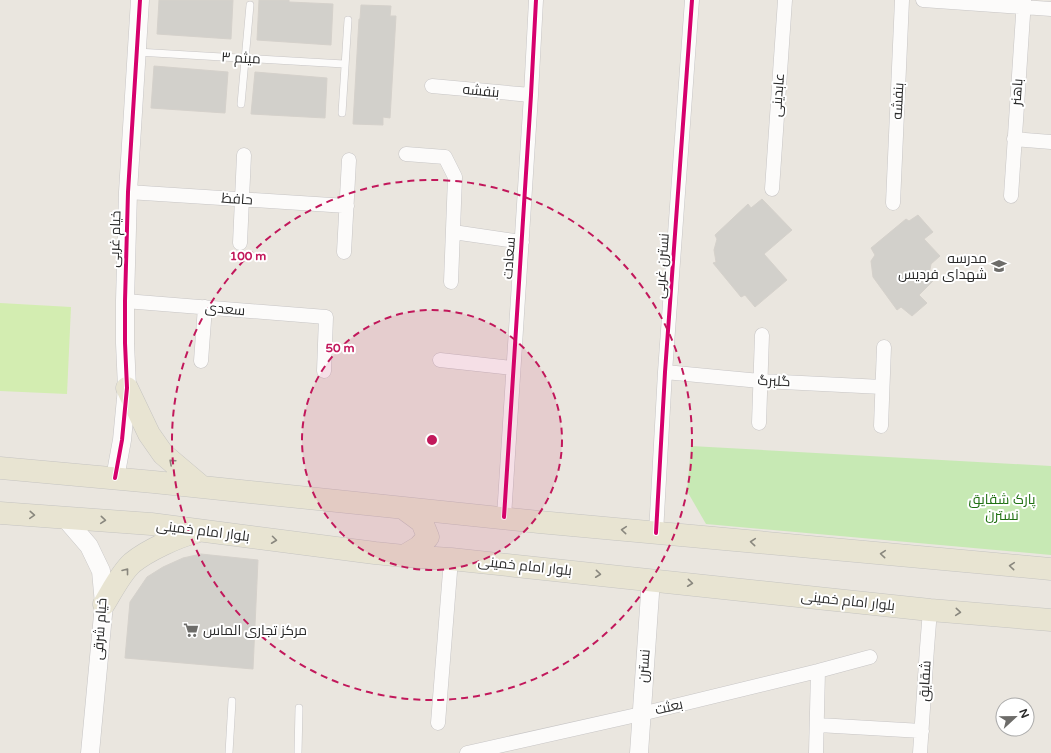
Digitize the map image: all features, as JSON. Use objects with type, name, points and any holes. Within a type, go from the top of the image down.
[{"type":"main road","points":[[127,388],[149,434],[163,454],[202,487]]},
{"type":"main road","points":[[0,468],[115,478],[656,533],[1051,569]]},
{"type":"main road","points":[[403,508],[422,522],[428,537],[419,547],[404,556]]},
{"type":"main road","name":"بلوار امام خمینی","points":[[0,513],[151,524],[404,556],[451,559],[651,579],[930,610],[1051,620]]},
{"type":"main road","points":[[104,604],[132,563],[170,541],[203,531]]},
{"type":"street","name":"خیام غربی","points":[[115,478],[122,440],[127,388],[125,301],[128,192],[140,0]]},
{"type":"street","name":"سعادت","points":[[504,517],[536,0]]},
{"type":"street","name":"نسترن غربی","points":[[656,533],[692,0]]},
{"type":"street","name":"عابدینی","points":[[772,189],[785,0]]},
{"type":"street","name":"بنفشه","points":[[893,203],[902,0]]},
{"type":"street","points":[[923,0],[1024,4],[1051,10]]},
{"type":"street","name":"باهنر","points":[[1011,196],[1024,4]]},
{"type":"street","name":"بنفشه","points":[[432,86],[531,95]]},
{"type":"street","points":[[1014,139],[1051,142]]},
{"type":"street","points":[[406,154],[445,157],[455,177],[451,282]]},
{"type":"street","points":[[240,243],[244,155]]},
{"type":"street","points":[[344,252],[349,160]]},
{"type":"street","name":"حافظ","points":[[128,192],[347,206]]},
{"type":"street","points":[[453,232],[522,242]]},
{"type":"street","name":"سعدی","points":[[125,301],[326,317],[324,371]]},
{"type":"street","points":[[201,361],[205,307]]},
{"type":"street","points":[[759,423],[762,335]]},
{"type":"street","points":[[881,426],[884,347]]},
{"type":"street","points":[[440,360],[513,368]]},
{"type":"street","name":"گلبرگ","points":[[666,372],[760,381],[882,387]]},
{"type":"street","name":"خیام شرقی","points":[[64,517],[89,546],[101,571],[104,604],[90,753]]},
{"type":"street","points":[[438,723],[451,559]]},
{"type":"street","name":"نسترن","points":[[639,753],[651,579]]},
{"type":"street","name":"شقایق","points":[[920,753],[930,610]]},
{"type":"street","name":"بعثت","points":[[467,753],[495,750],[870,657]]},
{"type":"street","points":[[816,753],[818,725],[818,671]]},
{"type":"street","points":[[818,725],[922,731]]},
{"type":"lane","points":[[241,104],[250,5]]},
{"type":"lane","points":[[342,114],[348,20]]},
{"type":"lane","name":"میثم ۳","points":[[137,52],[344,64]]},
{"type":"lane","points":[[229,753],[232,701]]},
{"type":"lane","points":[[298,753],[299,708]]},
{"type":"green space","points":[[0,303],[71,307],[67,394],[0,391]]},
{"type":"green space","name":"پارک شقایق نسترن","points":[[691,446],[1051,466],[1051,555],[706,524],[687,491]]},
{"type":"building","points":[[159,0],[233,0],[231,39],[157,34]]},
{"type":"building","points":[[259,0],[289,0],[289,2],[333,4],[331,45],[257,40]]},
{"type":"building","points":[[361,5],[391,6],[390,16],[396,16],[390,118],[383,117],[383,125],[353,124]]},
{"type":"building","points":[[154,66],[228,72],[225,113],[151,108]]},
{"type":"building","points":[[255,72],[327,78],[325,118],[251,114]]},
{"type":"building","points":[[762,199],[792,230],[764,254],[787,280],[755,307],[745,295],[741,297],[713,263],[716,262],[714,250],[717,239],[715,235],[748,204],[751,208]]},
{"type":"building","points":[[918,215],[933,232],[924,239],[940,256],[931,264],[929,275],[933,281],[919,295],[927,303],[912,316],[901,307],[897,310],[873,277],[871,261],[875,255],[871,248],[906,219],[909,221]]},
{"type":"building","name":"مرکز تجاری الماس","points":[[201,554],[258,560],[253,669],[125,658],[130,602],[147,577],[163,567],[183,558]]},
{"type":"cycle path","points":[[115,478],[122,440],[127,388],[125,301],[128,192],[140,0]]},
{"type":"cycle path","points":[[504,517],[536,0]]},
{"type":"cycle path","points":[[656,533],[665,372],[692,0]]},
{"type":"place","name":"مدرسه شهدای فردیس","points":[[999,266]]},
{"type":"place","name":"مرکز تجاری الماس","points":[[191,630]]}]
